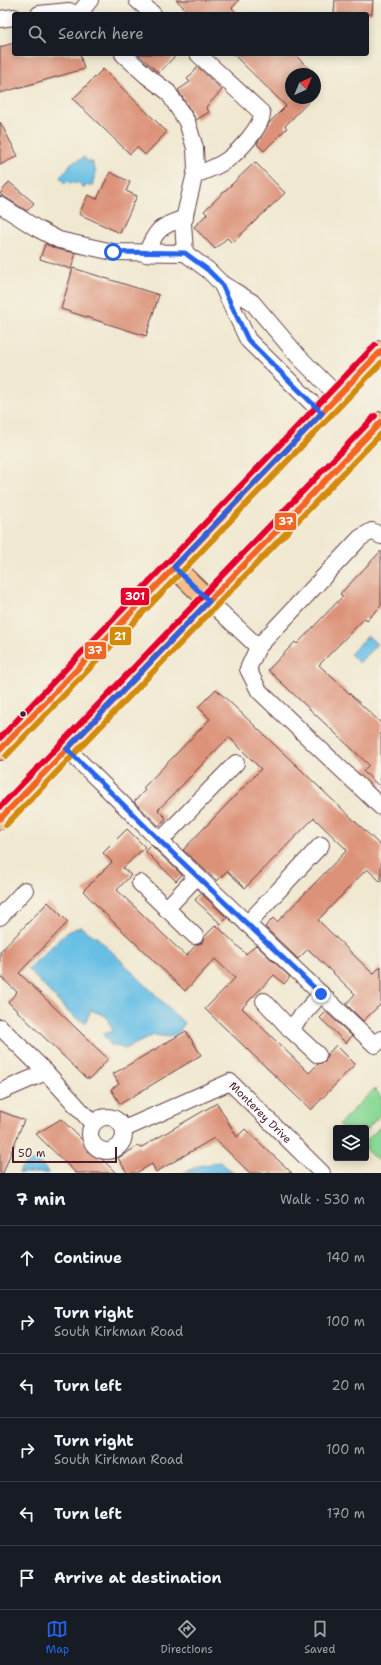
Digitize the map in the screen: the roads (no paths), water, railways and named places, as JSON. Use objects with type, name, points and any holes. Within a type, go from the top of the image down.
[{"type":"main road","points":[[0,750],[381,351]]},
{"type":"main road","points":[[0,819],[381,422]]},
{"type":"main road","points":[[174,567],[209,601]]},
{"type":"street","points":[[81,12],[90,0]]},
{"type":"street","points":[[137,0],[151,12]]},
{"type":"street","points":[[59,12],[71,12]]},
{"type":"street","points":[[0,19],[12,17]]},
{"type":"street","points":[[125,56],[147,76],[168,92],[187,122],[195,148],[196,170],[184,223],[185,253]]},
{"type":"street","points":[[195,175],[218,166],[228,160],[248,139],[262,118],[262,113],[200,56]]},
{"type":"street","points":[[0,205],[36,228],[59,240],[113,252],[146,254],[185,253],[208,270],[221,283],[252,302],[298,356],[338,396]]},
{"type":"street","points":[[146,254],[152,238],[160,228],[185,218]]},
{"type":"street","points":[[221,283],[248,340],[322,413]]},
{"type":"street","points":[[381,536],[372,530],[360,538],[258,647],[248,669],[259,691],[381,807]]},
{"type":"street","points":[[209,601],[258,647]]},
{"type":"street","points":[[67,749],[160,841],[375,1046],[381,1039]]},
{"type":"street","points":[[160,841],[236,763]]},
{"type":"street","points":[[247,924],[322,845]]},
{"type":"street","points":[[166,909],[197,876]]},
{"type":"street","points":[[140,883],[195,936]]},
{"type":"street","points":[[0,917],[25,890]]},
{"type":"street","points":[[290,1029],[321,994]]},
{"type":"street","points":[[264,1001],[290,1029],[318,1055]]},
{"type":"street","points":[[0,1027],[46,1072],[93,1124]]},
{"type":"street","points":[[0,1092],[46,1072]]},
{"type":"street","name":"Monterey Drive","points":[[124,1129],[230,1082],[322,1173]]},
{"type":"street","points":[[111,1117],[121,1124],[124,1129],[124,1139],[121,1145],[105,1151],[95,1146],[90,1135],[93,1124],[99,1119],[111,1117]]},
{"type":"water","points":[[84,157],[88,162],[93,163],[93,167],[96,171],[94,174],[96,177],[93,180],[93,185],[87,185],[84,188],[78,182],[76,184],[73,182],[71,184],[68,181],[65,184],[60,177],[71,163]]},
{"type":"water","points":[[368,636],[377,644],[359,663],[350,654]]},
{"type":"water","points":[[80,927],[99,939],[184,1023],[180,1031],[169,1037],[154,1035],[125,1049],[110,1044],[103,1034],[113,1031],[106,1016],[91,1010],[85,1023],[70,1014],[28,969],[67,932]]},
{"type":"water","points":[[28,1161],[38,1161],[49,1173],[19,1173],[21,1168]]},
{"type":"water","points":[[220,1162],[234,1173],[183,1173],[198,1166]]}]
